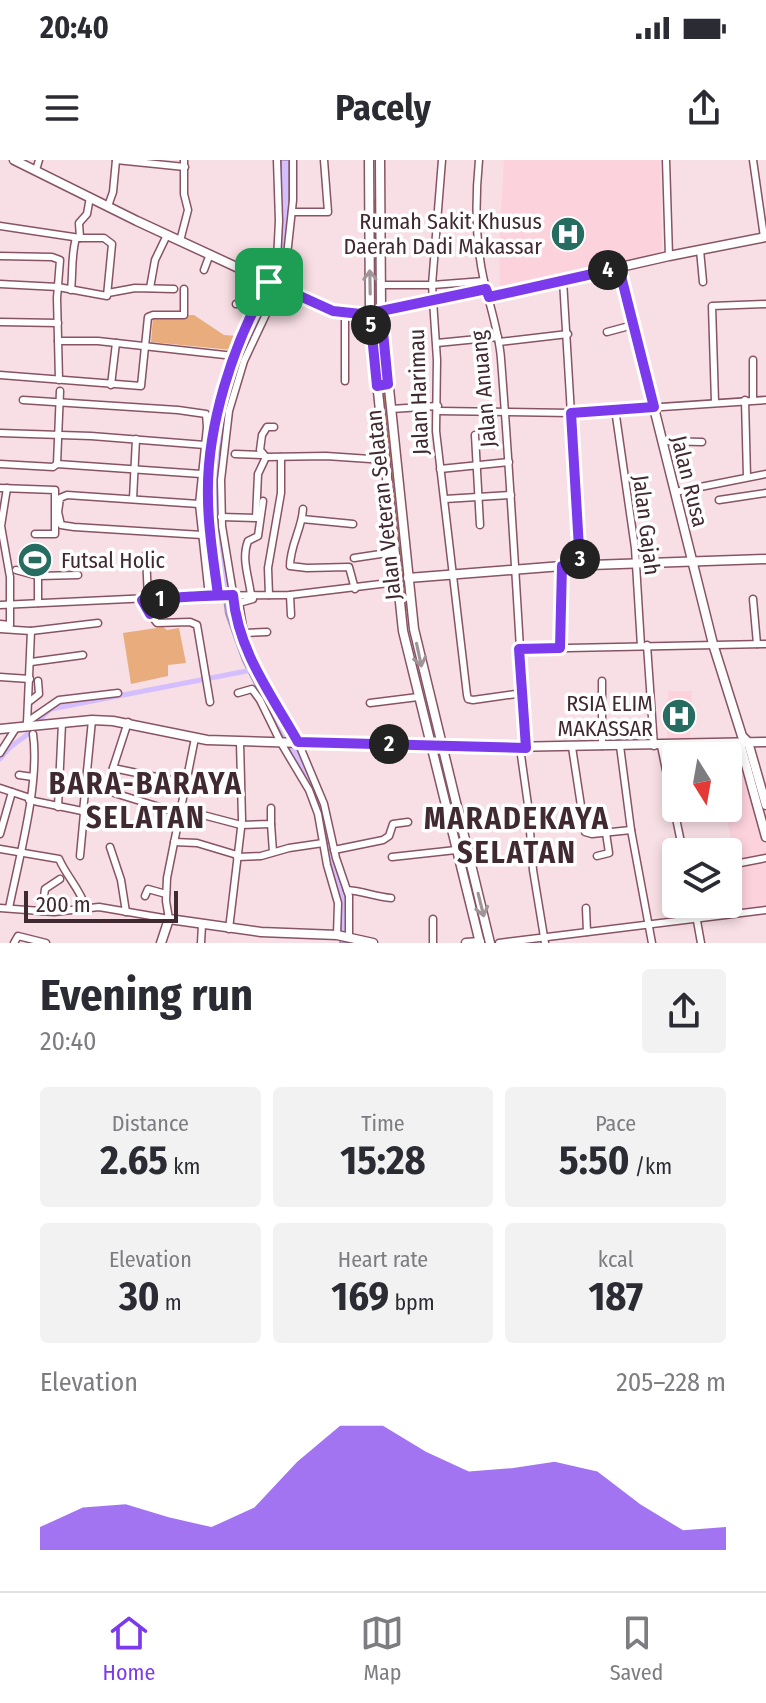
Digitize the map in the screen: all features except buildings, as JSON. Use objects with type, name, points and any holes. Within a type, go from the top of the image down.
[{"type":"main road","points":[[14,160],[325,308],[345,314],[370,315]]},
{"type":"main road","name":"Jalan Veteran Selatan","points":[[369,160],[370,315],[403,631],[480,942]]},
{"type":"main road","name":"Jalan Veteran Selatan","points":[[380,160],[381,311],[414,629],[490,943]]},
{"type":"main road","points":[[369,193],[380,193]]},
{"type":"main road","points":[[486,289],[563,280],[765,237]]},
{"type":"main road","name":"Jalan Rusa","points":[[619,268],[691,562],[743,740]]},
{"type":"main road","points":[[377,389],[389,388]]},
{"type":"main road","points":[[408,578],[580,565],[766,559]]},
{"type":"main road","points":[[403,631],[414,629]]},
{"type":"main road","points":[[0,729],[92,720],[128,722],[195,738],[240,742],[523,748],[658,746],[743,740],[766,742]]},
{"type":"main road","points":[[743,740],[766,805]]},
{"type":"main road","points":[[743,740],[766,837]]},
{"type":"main road","points":[[451,829],[461,826]]},
{"type":"main road","points":[[454,840],[464,837]]},
{"type":"main road","points":[[161,943],[169,919],[297,938],[346,938],[373,943]]},
{"type":"main road","points":[[466,943],[480,942]]},
{"type":"street","points":[[36,170],[39,160]]},
{"type":"street","points":[[108,206],[113,192],[116,160],[184,163],[184,194],[188,210],[180,241]]},
{"type":"street","points":[[277,160],[279,245],[274,284],[231,399],[222,464],[221,517],[236,621],[244,647],[296,742],[324,804],[347,890],[346,938]]},
{"type":"street","points":[[219,595],[208,508],[209,468],[220,403],[234,356],[263,291],[274,284],[286,268],[293,160]]},
{"type":"street","points":[[292,212],[328,212],[324,160]]},
{"type":"street","name":"Jalan Harimau","points":[[442,160],[432,285],[437,343],[436,431],[468,699],[523,693]]},
{"type":"street","name":"Jalan Anuang","points":[[479,160],[477,236],[498,339],[517,569],[523,748],[544,940]]},
{"type":"street","points":[[666,160],[669,256]]},
{"type":"street","points":[[753,160],[765,237]]},
{"type":"street","points":[[71,290],[74,271],[72,250],[78,238],[79,223],[87,214],[90,197]]},
{"type":"street","points":[[0,226],[78,238],[104,238],[112,244],[108,293]]},
{"type":"street","points":[[150,288],[155,260],[167,235]]},
{"type":"street","points":[[700,250],[703,282]]},
{"type":"street","points":[[204,270],[210,254]]},
{"type":"street","points":[[0,256],[52,257],[60,260],[59,380]]},
{"type":"street","points":[[563,280],[580,565]]},
{"type":"street","points":[[0,284],[58,287],[107,296],[108,293],[150,288],[174,289]]},
{"type":"street","points":[[380,285],[486,289]]},
{"type":"street","points":[[0,375],[142,385],[149,316],[184,315],[184,289]]},
{"type":"street","points":[[381,311],[486,289]]},
{"type":"street","points":[[236,304],[260,300]]},
{"type":"street","points":[[715,402],[712,306],[766,304]]},
{"type":"street","points":[[345,314],[345,381]]},
{"type":"street","points":[[0,322],[58,323]]},
{"type":"street","points":[[607,332],[633,325]]},
{"type":"street","points":[[437,343],[568,334]]},
{"type":"street","points":[[58,341],[147,344],[234,356]]},
{"type":"street","points":[[111,385],[116,343]]},
{"type":"street","points":[[753,360],[753,400]]},
{"type":"street","points":[[57,464],[60,391]]},
{"type":"street","points":[[23,400],[199,411],[206,414],[199,504],[209,596]]},
{"type":"street","points":[[745,400],[747,477]]},
{"type":"street","points":[[391,409],[571,413],[766,400]]},
{"type":"street","name":"Jalan Gajah","points":[[615,409],[658,746],[680,838]]},
{"type":"street","points":[[265,456],[260,448],[263,432],[267,427],[274,427]]},
{"type":"street","points":[[0,433],[205,445]]},
{"type":"street","points":[[475,435],[480,525]]},
{"type":"street","points":[[133,499],[136,439]]},
{"type":"street","points":[[662,441],[702,442]]},
{"type":"street","points":[[235,454],[385,460]]},
{"type":"street","points":[[221,517],[256,518],[256,483],[265,456]]},
{"type":"street","points":[[269,595],[268,568],[280,501],[281,457]]},
{"type":"street","points":[[440,469],[509,462]]},
{"type":"street","points":[[0,464],[53,467],[57,464],[201,474]]},
{"type":"street","points":[[675,492],[766,474]]},
{"type":"street","points":[[723,482],[722,500],[766,493]]},
{"type":"street","points":[[0,626],[10,625],[10,577],[3,551],[1,518],[3,488],[55,490],[55,534],[35,534]]},
{"type":"street","points":[[199,504],[64,495],[59,500],[58,512],[63,525],[202,535]]},
{"type":"street","points":[[445,499],[511,495]]},
{"type":"street","points":[[263,501],[258,536],[248,541],[245,548],[245,569],[252,600],[239,603],[244,633],[267,632]]},
{"type":"street","points":[[303,509],[295,533],[290,566],[349,567],[355,589]]},
{"type":"street","points":[[302,519],[337,520],[353,524]]},
{"type":"street","points":[[354,558],[394,552]]},
{"type":"street","points":[[146,554],[150,614],[157,623],[196,624],[210,702]]},
{"type":"street","points":[[560,648],[562,566]]},
{"type":"street","points":[[16,570],[38,576],[78,575]]},
{"type":"street","points":[[38,576],[38,603]]},
{"type":"street","points":[[0,577],[10,577]]},
{"type":"street","points":[[0,605],[38,603],[59,606],[251,593],[290,595],[397,582]]},
{"type":"street","points":[[290,595],[291,615]]},
{"type":"street","points":[[753,599],[757,644]]},
{"type":"street","points":[[0,626],[31,631],[98,623]]},
{"type":"street","points":[[9,908],[33,777],[29,727],[34,680],[31,631]]},
{"type":"street","points":[[519,649],[766,644]]},
{"type":"street","points":[[31,662],[83,655]]},
{"type":"street","points":[[0,677],[34,680]]},
{"type":"street","points":[[602,681],[602,746]]},
{"type":"street","points":[[238,693],[253,690],[309,790],[318,814],[346,938]]},
{"type":"street","points":[[29,727],[59,700],[118,693]]},
{"type":"street","points":[[370,703],[418,697]]},
{"type":"street","points":[[80,856],[92,720]]},
{"type":"street","points":[[128,722],[113,768],[185,783]]},
{"type":"street","points":[[58,807],[62,723]]},
{"type":"street","points":[[0,753],[16,728]]},
{"type":"street","points":[[0,908],[42,911],[99,907],[169,919],[166,894],[195,738]]},
{"type":"street","points":[[229,929],[241,825],[240,742]]},
{"type":"street","points":[[620,746],[631,830],[652,943]]},
{"type":"street","points":[[572,747],[585,832],[631,830]]},
{"type":"street","points":[[19,775],[33,777]]},
{"type":"street","points":[[85,784],[241,825],[271,824]]},
{"type":"street","points":[[0,788],[58,807],[121,819]]},
{"type":"street","points":[[0,834],[12,792]]},
{"type":"street","points":[[271,808],[273,852]]},
{"type":"street","points":[[334,850],[383,840],[389,836],[393,824],[408,822]]},
{"type":"street","points":[[597,856],[609,853],[606,833]]},
{"type":"street","points":[[174,842],[197,843],[237,856],[253,857],[323,843]]},
{"type":"street","points":[[110,847],[121,880],[126,912]]},
{"type":"street","points":[[0,849],[59,859],[86,908]]},
{"type":"street","points":[[392,857],[456,850]]},
{"type":"street","points":[[742,863],[766,858]]},
{"type":"street","points":[[42,911],[45,889],[60,879]]},
{"type":"street","points":[[145,896],[148,889],[166,894]]},
{"type":"street","points":[[347,890],[391,898]]},
{"type":"street","points":[[586,908],[587,932]]},
{"type":"street","points":[[499,943],[544,940],[766,910]]},
{"type":"street","points":[[697,919],[701,943]]},
{"type":"street","points":[[421,925],[433,922],[433,943]]},
{"type":"street","points":[[201,943],[202,925]]},
{"type":"street","points":[[16,940],[46,943]]},
{"type":"shaded area","points":[[281,160],[289,160],[285,262],[229,402],[220,451],[220,531],[235,620],[316,786],[330,830],[337,871],[347,901],[347,943],[340,943],[341,905],[312,794],[243,661],[226,614],[212,506],[213,466],[224,395],[279,260]]},
{"type":"shaded area","name":"Rumah Sakit Khusus Daerah Dadi Makassar","points":[[504,160],[660,160],[662,251],[500,292],[499,244]]},
{"type":"shaded area","points":[[371,199],[379,199],[387,377],[377,378],[371,315]]},
{"type":"shaded area","points":[[194,315],[224,335],[238,336],[237,345],[232,350],[151,342],[153,316]]},
{"type":"shaded area","points":[[388,392],[411,610],[403,612],[381,393]]},
{"type":"shaded area","points":[[163,627],[167,630],[179,628],[186,663],[168,665],[168,676],[131,684],[123,633]]},
{"type":"shaded area","name":"RSIA ELIM MAKASSAR","points":[[668,691],[692,691],[690,740],[667,740]]},
{"type":"shaded area","points":[[742,771],[766,848],[766,907],[742,909],[742,838],[731,838],[727,822],[742,822]]},
{"type":"waterway","points":[[0,759],[51,709],[252,670]]},
{"type":"place","name":"Rumah Sakit Khusus Daerah Dadi Makassar","points":[[568,234]]},
{"type":"place","name":"Futsal Holic","points":[[35,560]]},
{"type":"place","name":"RSIA ELIM MAKASSAR","points":[[679,716]]},
{"type":"district","name":"BARA-BARAYA SELATAN","points":[[146,801]]},
{"type":"district","name":"MARADEKAYA SELATAN","points":[[517,836]]},
{"type":"route","points":[[269,282],[231,365],[213,440],[208,496],[218,595],[193,596],[152,599],[150,614],[142,600],[152,599],[158,599],[193,596],[233,595],[236,621],[244,647],[298,742],[526,748],[519,649],[560,648],[562,566],[580,565],[571,413],[654,407],[619,268],[489,297],[486,289],[381,311],[388,384],[377,386],[370,315],[333,311],[269,282]]}]
